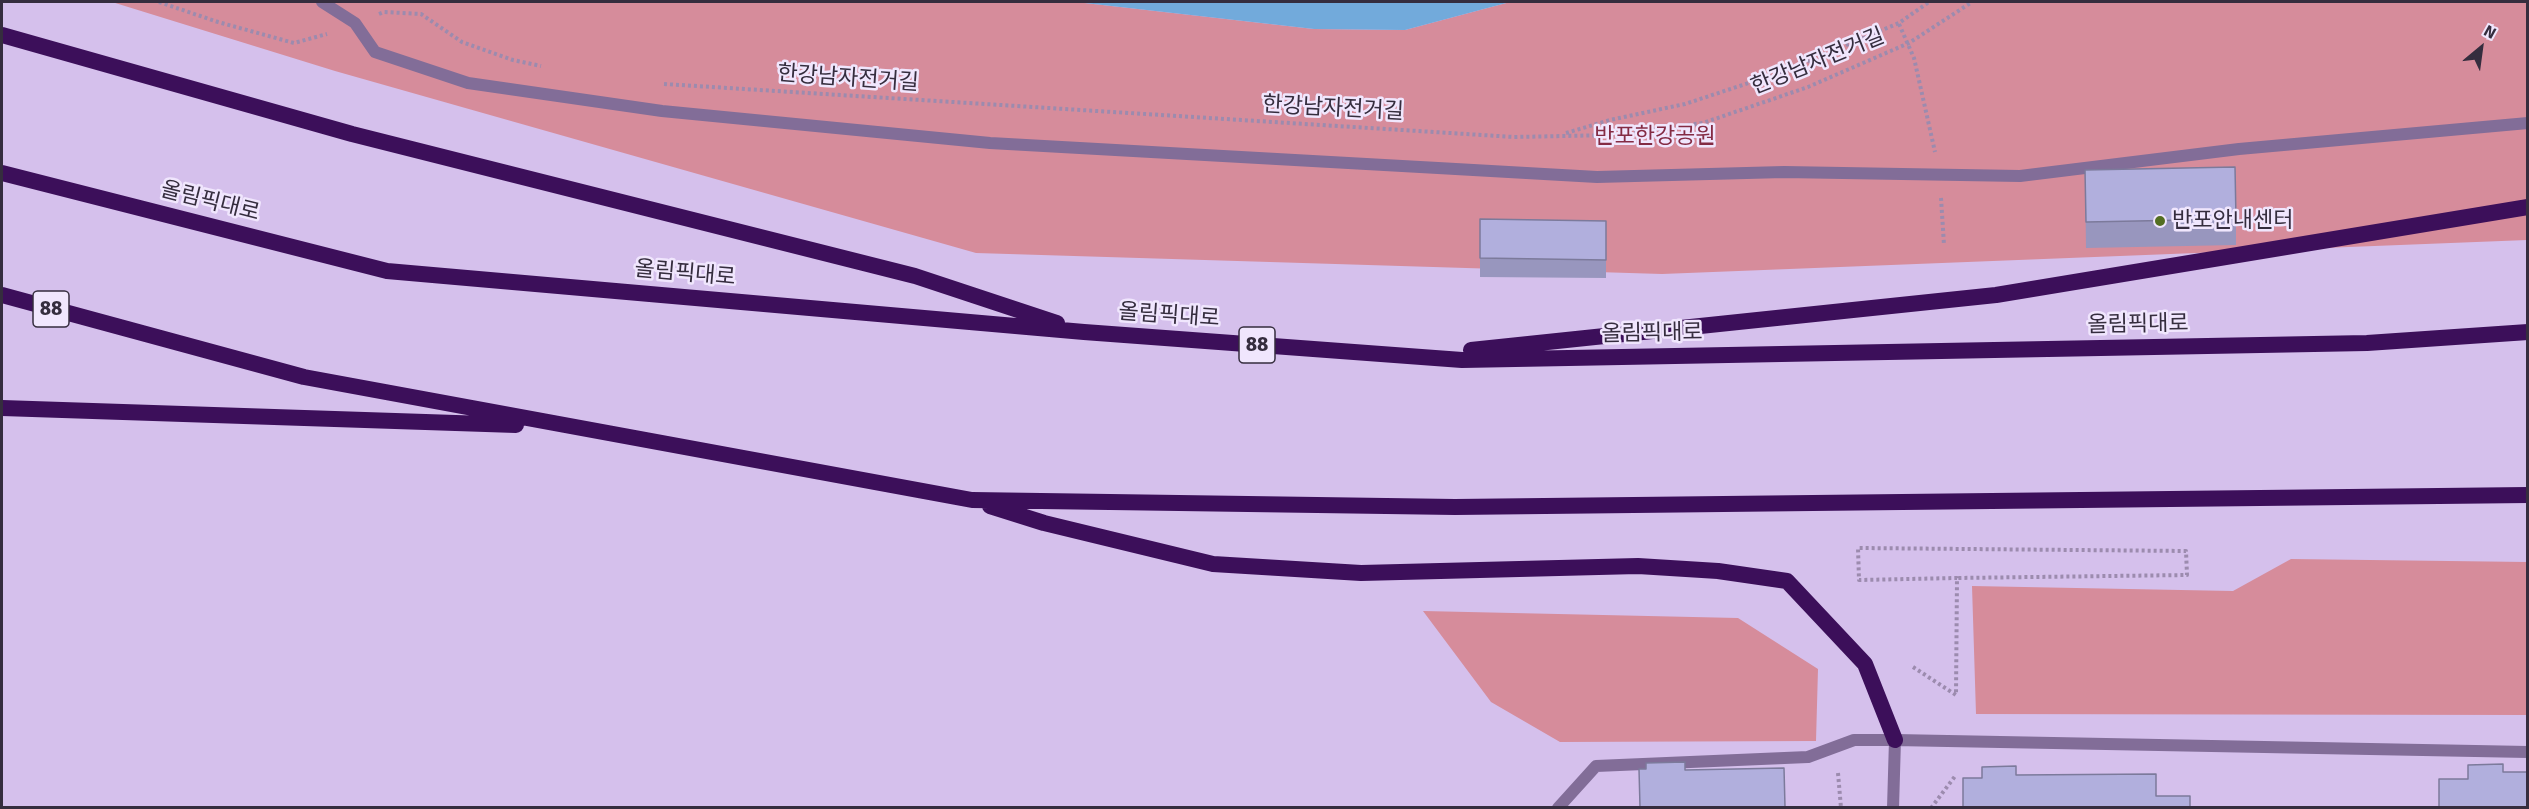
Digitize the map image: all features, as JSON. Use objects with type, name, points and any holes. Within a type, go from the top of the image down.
[{"type":"highway","points":[[2,35],[352,134],[915,276],[1084,332]]},
{"type":"highway","name":"올림픽대로","points":[[2,173],[387,270],[1084,332],[1412,357],[1462,360],[2367,343],[2528,332]]},
{"type":"highway","points":[[1412,357],[1996,295],[2528,207]]},
{"type":"highway","name":"88","points":[[2,295],[101,324]]},
{"type":"highway","name":"88","points":[[2,301],[304,376],[972,500],[1455,507],[2528,495]]},
{"type":"highway","points":[[2,408],[573,426]]},
{"type":"highway","points":[[972,500],[1044,523],[1213,564],[1361,573],[1638,566],[1718,571],[1787,581],[1865,664],[1895,740]]},
{"type":"street","points":[[322,2],[355,23],[375,52],[468,84],[662,111],[990,143],[1597,177],[1784,172],[2020,176],[2239,149],[2528,123]]},
{"type":"street","points":[[1558,807],[1596,766],[1808,757],[1854,740],[2528,752]]},
{"type":"street","points":[[1893,807],[1895,740]]},
{"type":"path","points":[[159,2],[218,22],[294,43],[317,38],[384,12],[421,14],[462,42],[513,60],[545,67]]},
{"type":"path","name":"한강남자전거길","points":[[1560,135],[1610,120],[1685,104],[1782,72],[1899,24],[1929,2]]},
{"type":"path","name":"한강남자전거길","points":[[657,83],[1503,136],[1612,135],[1703,123],[1808,87],[1908,43],[1971,2]]},
{"type":"path","points":[[1899,24],[1908,43],[1940,176],[1944,245]]},
{"type":"path","points":[[1858,548],[2186,552],[2187,575],[1957,578],[1858,580],[1858,548]]},
{"type":"path","points":[[1913,667],[1956,695],[1957,578]]},
{"type":"path","points":[[1931,807],[1956,775]]},
{"type":"green space","name":"반포한강공원","points":[[112,2],[1076,2],[1314,29],[1405,30],[1510,2],[2527,2],[2527,240],[1662,274],[976,253],[335,71]]},
{"type":"green space","points":[[2291,559],[2527,562],[2527,715],[1976,714],[1972,586],[2233,591]]},
{"type":"green space","points":[[1423,611],[1738,618],[1818,669],[1816,741],[1560,742],[1491,702]]},
{"type":"water","points":[[1076,2],[1510,2],[1405,30],[1314,29]]},
{"type":"building","points":[[2235,167],[2236,219],[2086,222],[2085,170]]},
{"type":"building","points":[[1480,219],[1606,221],[1606,260],[1480,258]]},
{"type":"building","points":[[1685,762],[1685,770],[1784,768],[1785,807],[1640,807],[1639,769],[1646,769],[1646,763]]},
{"type":"building","points":[[2503,764],[2503,772],[2528,772],[2528,807],[2439,807],[2439,779],[2468,779],[2468,765]]},
{"type":"building","points":[[2016,766],[2016,775],[2156,774],[2156,796],[2190,796],[2190,807],[1963,807],[1963,778],[1982,778],[1982,767]]},
{"type":"place","name":"반포안내센터","points":[[2160,221]]}]
